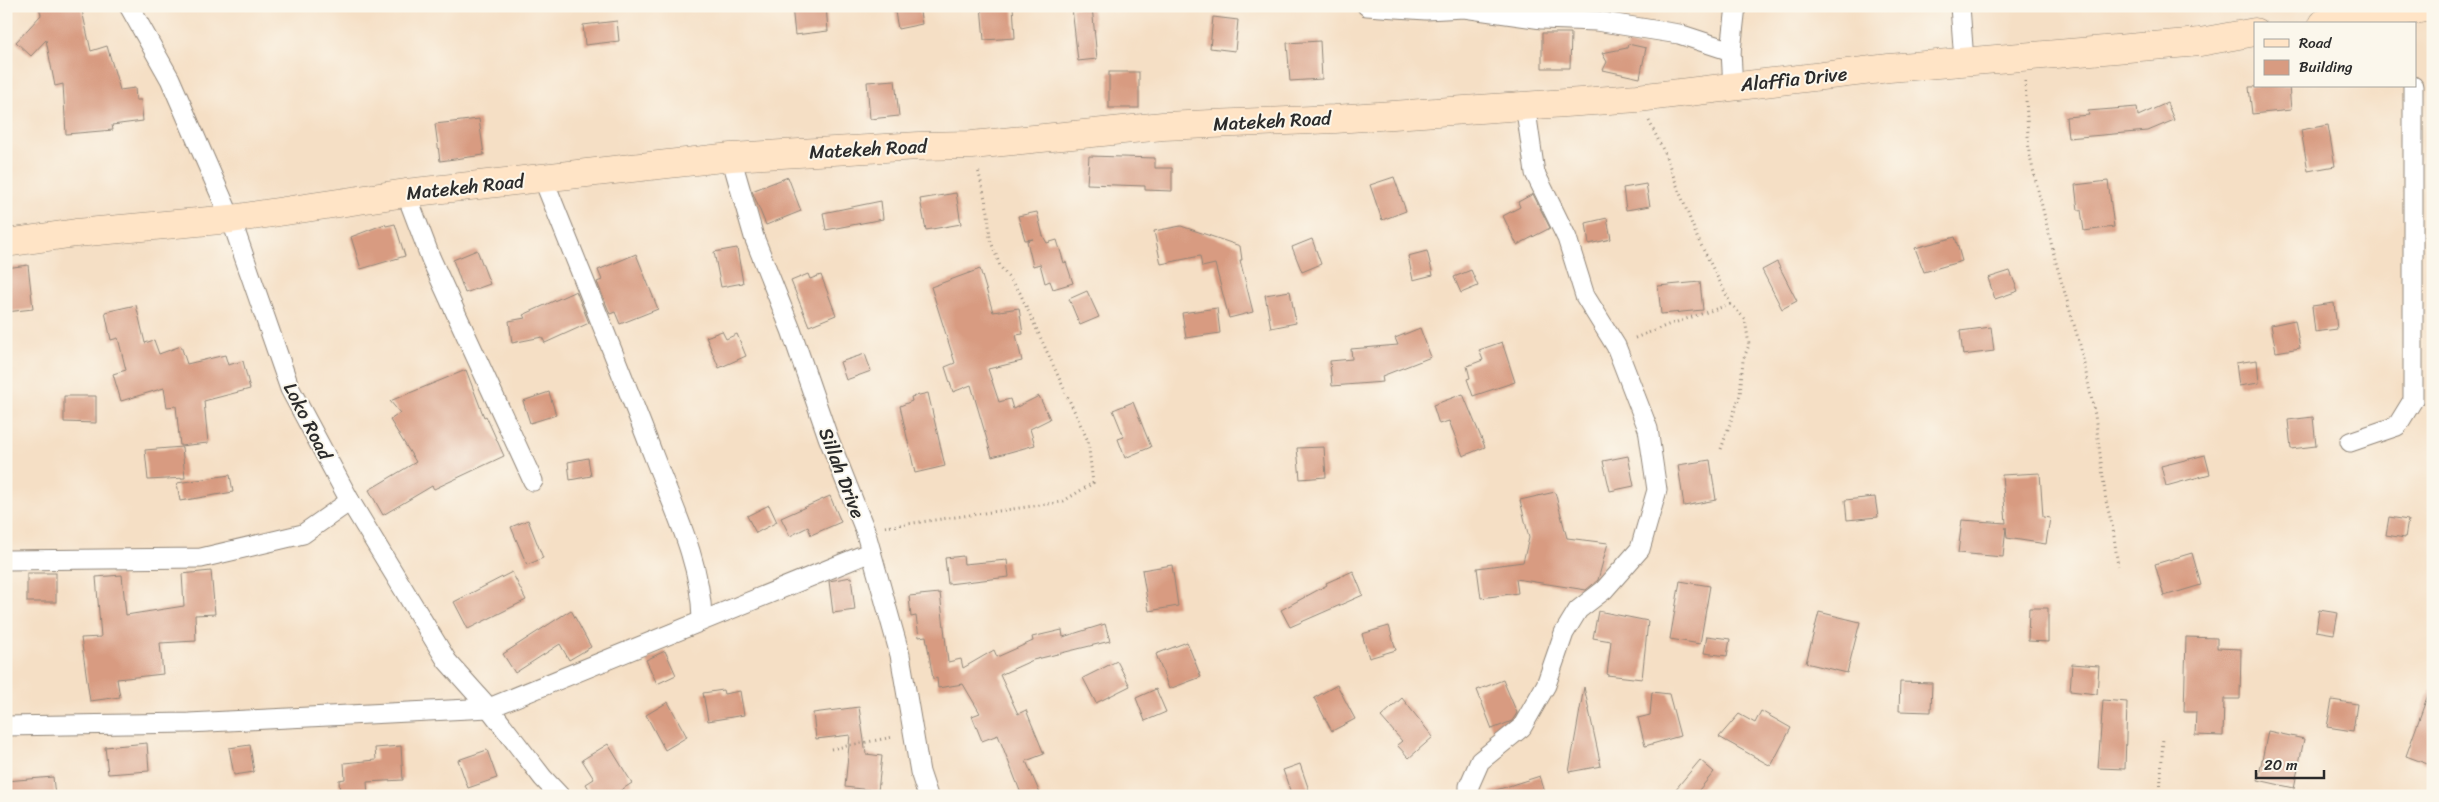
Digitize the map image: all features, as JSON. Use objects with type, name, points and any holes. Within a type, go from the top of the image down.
[{"type":"street","name":"Loko Road","points":[[129,6],[170,79],[231,219],[290,389],[350,500],[447,661],[489,708],[543,778],[560,796]]},
{"type":"street","name":"Alaffia Drive","points":[[1367,6],[1426,10],[1464,7],[1542,19],[1596,21],[1679,34],[1731,51],[1733,88],[1889,68],[2200,42],[2254,32]]},
{"type":"street","points":[[1731,51],[1736,6]]},
{"type":"street","points":[[1960,6],[1964,61]]},
{"type":"street","points":[[2341,22],[2418,14]]},
{"type":"street","name":"Matekeh Road","points":[[6,242],[76,233],[231,219],[406,193],[730,157],[919,146],[972,145],[1163,126],[1335,119],[1525,104],[1638,98],[1733,88]]},
{"type":"street","points":[[2350,442],[2397,426],[2413,400],[2413,88]]},
{"type":"street","points":[[1469,796],[1469,786],[1480,761],[1522,727],[1546,685],[1564,633],[1578,610],[1604,590],[1640,549],[1657,490],[1648,429],[1616,346],[1585,296],[1567,238],[1535,173],[1525,104]]},
{"type":"street","name":"Sillah Drive","points":[[730,157],[754,237],[864,530],[900,655],[920,772],[928,796]]},
{"type":"street","points":[[543,178],[628,389],[696,567],[702,599],[702,619]]},
{"type":"street","points":[[406,193],[431,259],[533,481]]},
{"type":"street","points":[[6,560],[201,558],[303,534],[350,500]]},
{"type":"street","points":[[6,726],[190,723],[489,708],[702,619],[870,552]]},
{"type":"path","points":[[2024,58],[2029,153],[2086,371],[2095,415],[2106,501],[2113,529],[2118,566]]},
{"type":"path","points":[[1638,98],[1664,152],[1697,237],[1731,304],[1746,319],[1749,345],[1743,360],[1740,394],[1720,452]]},
{"type":"path","points":[[864,530],[1062,502],[1093,483],[1088,441],[1020,293],[1000,266],[990,239],[988,212],[972,145]]},
{"type":"path","points":[[1616,346],[1668,324],[1731,304]]},
{"type":"path","points":[[831,749],[913,732]]},
{"type":"path","points":[[2160,796],[2163,737]]},
{"type":"building","points":[[39,6],[81,6],[91,51],[107,46],[120,90],[135,88],[136,100],[141,100],[143,121],[112,125],[113,130],[66,134],[63,84],[55,86],[46,40],[31,56],[16,42],[41,15]]},
{"type":"building","points":[[792,6],[826,6],[828,31],[795,35]]},
{"type":"building","points":[[894,6],[919,6],[922,24],[898,29]]},
{"type":"building","points":[[981,6],[1013,6],[1015,38],[984,40]]},
{"type":"building","points":[[1092,6],[1097,59],[1078,61],[1072,8]]},
{"type":"building","points":[[1213,17],[1238,20],[1235,51],[1210,48]]},
{"type":"building","points":[[617,21],[619,41],[585,45],[583,25]]},
{"type":"building","points":[[1542,33],[1571,33],[1570,68],[1542,68]]},
{"type":"building","points":[[1320,41],[1322,79],[1290,81],[1287,43]]},
{"type":"building","points":[[1628,44],[1646,48],[1640,78],[1603,70],[1607,62],[1602,53],[1627,48]]},
{"type":"building","points":[[1109,72],[1139,72],[1139,108],[1109,108]]},
{"type":"building","points":[[895,80],[899,116],[870,119],[867,82]]},
{"type":"building","points":[[2249,87],[2289,88],[2291,110],[2252,114]]},
{"type":"building","points":[[2167,103],[2174,120],[2148,131],[2068,138],[2066,117],[2089,115],[2088,111],[2137,107],[2138,116]]},
{"type":"building","points":[[479,119],[484,155],[440,161],[435,124]]},
{"type":"building","points":[[2328,125],[2335,166],[2308,171],[2301,130]]},
{"type":"building","points":[[1089,156],[1155,158],[1155,168],[1172,168],[1172,191],[1145,190],[1145,186],[1087,184]]},
{"type":"building","points":[[788,177],[801,211],[766,225],[752,191]]},
{"type":"building","points":[[1394,177],[1406,211],[1382,220],[1370,185]]},
{"type":"building","points":[[2108,181],[2114,227],[2084,231],[2081,210],[2078,210],[2075,185]]},
{"type":"building","points":[[1646,184],[1650,206],[1626,210],[1623,188]]},
{"type":"building","points":[[956,193],[961,224],[926,230],[920,199]]},
{"type":"building","points":[[1533,194],[1550,228],[1517,245],[1503,216],[1520,207],[1518,202]]},
{"type":"building","points":[[881,201],[883,219],[826,230],[823,213]]},
{"type":"building","points":[[1037,212],[1043,236],[1047,243],[1057,240],[1073,283],[1053,289],[1050,281],[1045,283],[1040,264],[1033,266],[1027,241],[1033,239],[1025,240],[1018,216]]},
{"type":"building","points":[[1607,218],[1611,239],[1589,244],[1586,223]]},
{"type":"building","points":[[385,224],[386,226],[395,224],[405,256],[361,269],[351,237]]},
{"type":"building","points":[[1181,226],[1240,246],[1242,260],[1240,260],[1253,312],[1229,318],[1215,264],[1202,267],[1200,256],[1161,264],[1154,231]]},
{"type":"building","points":[[1955,237],[1962,261],[1924,272],[1915,248]]},
{"type":"building","points":[[1312,239],[1321,264],[1302,272],[1292,247]]},
{"type":"building","points":[[737,248],[743,283],[721,287],[714,252]]},
{"type":"building","points":[[477,250],[490,284],[465,293],[453,260]]},
{"type":"building","points":[[1427,251],[1433,275],[1413,280],[1408,256]]},
{"type":"building","points":[[636,254],[658,309],[620,324],[615,312],[610,314],[597,282],[602,280],[598,270]]},
{"type":"building","points":[[1777,262],[1797,301],[1782,309],[1762,270]]},
{"type":"building","points":[[28,265],[33,309],[6,312],[6,268]]},
{"type":"building","points":[[980,269],[993,312],[1019,308],[1023,334],[1016,335],[1022,361],[988,369],[999,402],[1010,399],[1013,409],[1039,396],[1050,419],[1030,429],[1035,445],[992,457],[971,385],[953,392],[945,367],[955,363],[931,287]]},
{"type":"building","points":[[1471,270],[1478,286],[1461,293],[1454,277]]},
{"type":"building","points":[[2010,271],[2018,291],[1995,299],[1988,278]]},
{"type":"building","points":[[808,274],[810,279],[821,275],[836,315],[809,326],[791,281]]},
{"type":"building","points":[[1700,282],[1703,310],[1661,314],[1658,286]]},
{"type":"building","points":[[576,291],[589,323],[545,343],[542,337],[512,343],[509,321],[525,318],[523,315]]},
{"type":"building","points":[[1087,291],[1099,317],[1080,325],[1069,299]]},
{"type":"building","points":[[1290,291],[1296,323],[1271,328],[1265,295]]},
{"type":"building","points":[[2334,303],[2337,329],[2315,332],[2312,306]]},
{"type":"building","points":[[136,305],[145,343],[154,340],[159,354],[181,346],[187,364],[225,355],[228,365],[243,361],[250,389],[204,401],[208,443],[180,446],[176,406],[167,407],[164,388],[121,401],[113,374],[126,370],[118,338],[111,340],[105,312]]},
{"type":"building","points":[[1217,308],[1220,333],[1186,338],[1182,313]]},
{"type":"building","points":[[2295,320],[2300,348],[2276,352],[2271,325]]},
{"type":"building","points":[[1991,327],[1994,351],[1963,355],[1960,331]]},
{"type":"building","points":[[1420,328],[1431,357],[1382,376],[1383,382],[1332,386],[1330,361],[1352,359],[1351,349],[1398,345],[1395,338]]},
{"type":"building","points":[[722,331],[726,339],[737,334],[746,356],[719,368],[706,337]]},
{"type":"building","points":[[1502,342],[1515,382],[1473,396],[1467,379],[1470,378],[1467,366],[1483,360],[1479,350]]},
{"type":"building","points":[[865,354],[871,371],[846,380],[840,362]]},
{"type":"building","points":[[2257,360],[2259,383],[2239,386],[2236,363]]},
{"type":"building","points":[[466,370],[484,417],[486,416],[504,456],[434,489],[432,486],[383,515],[369,490],[416,462],[390,420],[400,413],[390,401]]},
{"type":"building","points":[[549,392],[556,415],[530,423],[523,401]]},
{"type":"building","points":[[928,393],[945,466],[915,473],[900,406],[912,401],[911,397]]},
{"type":"building","points":[[1463,394],[1485,447],[1463,456],[1449,421],[1439,424],[1433,405]]},
{"type":"building","points":[[64,396],[96,396],[96,423],[64,422]]},
{"type":"building","points":[[1133,402],[1151,447],[1125,458],[1118,439],[1124,437],[1113,410]]},
{"type":"building","points":[[2313,417],[2316,446],[2291,449],[2288,420]]},
{"type":"building","points":[[182,447],[185,478],[148,480],[145,450]]},
{"type":"building","points":[[1324,447],[1326,477],[1300,479],[1297,448]]},
{"type":"building","points":[[2205,455],[2210,474],[2166,486],[2161,466]]},
{"type":"building","points":[[1628,456],[1634,486],[1610,491],[1603,461]]},
{"type":"building","points":[[588,458],[591,476],[570,480],[568,462]]},
{"type":"building","points":[[1710,460],[1716,500],[1684,506],[1678,465]]},
{"type":"building","points":[[2040,473],[2043,517],[2050,518],[2046,544],[2007,538],[2006,527],[2003,557],[1958,553],[1962,520],[2006,523],[2002,475]]},
{"type":"building","points":[[230,475],[233,492],[180,501],[177,483]]},
{"type":"building","points":[[1555,492],[1567,538],[1608,543],[1598,580],[1586,590],[1516,579],[1518,593],[1481,598],[1477,568],[1523,562],[1529,538],[1520,500]]},
{"type":"building","points":[[830,496],[841,522],[811,535],[808,527],[790,536],[781,518]]},
{"type":"building","points":[[1875,497],[1878,517],[1847,520],[1845,500]]},
{"type":"building","points":[[769,505],[777,522],[756,533],[747,516]]},
{"type":"building","points":[[2389,517],[2408,520],[2405,538],[2386,535]]},
{"type":"building","points":[[528,520],[543,558],[527,565],[511,527]]},
{"type":"building","points":[[2192,553],[2201,585],[2164,596],[2155,564]]},
{"type":"building","points":[[963,556],[964,564],[1007,560],[1009,577],[948,584],[945,558]]},
{"type":"building","points":[[1172,565],[1178,606],[1149,611],[1142,570]]},
{"type":"building","points":[[211,571],[215,614],[195,615],[196,641],[160,643],[163,674],[117,679],[120,697],[90,701],[81,638],[101,637],[96,577],[122,575],[126,615],[184,606],[182,574]]},
{"type":"building","points":[[1353,571],[1363,595],[1290,627],[1281,610],[1327,585],[1326,583]]},
{"type":"building","points":[[512,572],[526,600],[468,629],[454,602]]},
{"type":"building","points":[[27,573],[56,573],[56,602],[27,602]]},
{"type":"building","points":[[851,577],[855,610],[833,613],[829,581]]},
{"type":"building","points":[[1680,581],[1710,586],[1700,644],[1670,639]]},
{"type":"building","points":[[940,593],[948,662],[961,659],[963,668],[994,650],[997,657],[1033,641],[1032,637],[1062,630],[1063,637],[1105,624],[1110,641],[1033,660],[1000,675],[1018,714],[1026,710],[1044,754],[1026,761],[1041,796],[1022,796],[998,735],[982,741],[972,716],[980,713],[963,684],[938,688],[937,678],[933,679],[926,636],[919,637],[916,616],[911,617],[909,596]]},
{"type":"building","points":[[2029,608],[2048,608],[2048,642],[2028,641]]},
{"type":"building","points":[[571,610],[591,647],[569,660],[560,644],[515,673],[503,654]]},
{"type":"building","points":[[2319,610],[2338,613],[2334,634],[2316,631]]},
{"type":"building","points":[[1598,611],[1648,621],[1642,679],[1607,675],[1611,641],[1593,638]]},
{"type":"building","points":[[1819,612],[1860,622],[1847,673],[1806,663]]},
{"type":"building","points":[[1389,626],[1396,650],[1369,658],[1362,634]]},
{"type":"building","points":[[1707,636],[1730,639],[1727,656],[1704,653]]},
{"type":"building","points":[[2186,637],[2217,638],[2217,648],[2241,649],[2240,699],[2224,699],[2223,736],[2195,735],[2196,712],[2184,712]]},
{"type":"building","points":[[1187,642],[1201,677],[1169,689],[1156,654]]},
{"type":"building","points":[[665,651],[676,675],[657,684],[646,660]]},
{"type":"building","points":[[1117,661],[1130,686],[1096,703],[1083,678]]},
{"type":"building","points":[[2072,664],[2099,666],[2097,694],[2070,691]]},
{"type":"building","points":[[1503,680],[1517,713],[1512,721],[1492,729],[1477,690]]},
{"type":"building","points":[[1900,682],[1932,683],[1931,712],[1899,711]]},
{"type":"building","points":[[1337,685],[1355,719],[1332,731],[1314,698]]},
{"type":"building","points":[[1584,687],[1601,766],[1569,772]]},
{"type":"building","points":[[1156,689],[1166,712],[1145,721],[1136,698]]},
{"type":"building","points":[[2430,689],[2433,690],[2433,766],[2406,756]]},
{"type":"building","points":[[723,690],[724,694],[740,691],[744,715],[708,721],[703,693]]},
{"type":"building","points":[[1652,692],[1669,694],[1680,736],[1645,746],[1638,718],[1650,715]]},
{"type":"building","points":[[1402,698],[1433,737],[1409,758],[1397,745],[1402,741],[1381,717]]},
{"type":"building","points":[[2103,700],[2127,702],[2125,769],[2098,768]]},
{"type":"building","points":[[2332,700],[2357,704],[2353,731],[2327,727]]},
{"type":"building","points":[[668,702],[687,737],[665,750],[646,715]]},
{"type":"building","points":[[859,707],[866,754],[882,756],[878,791],[845,787],[850,735],[816,739],[813,713]]},
{"type":"building","points":[[1761,711],[1791,728],[1771,766],[1719,737],[1739,714],[1755,723]]},
{"type":"building","points":[[2268,731],[2304,739],[2294,788],[2258,780]]},
{"type":"building","points":[[147,743],[149,771],[108,774],[105,747]]},
{"type":"building","points":[[608,744],[632,783],[612,796],[593,796],[586,784],[594,779],[582,760]]},
{"type":"building","points":[[250,745],[254,772],[234,775],[229,748]]},
{"type":"building","points":[[401,746],[403,780],[367,782],[368,796],[340,796],[339,780],[345,779],[344,763],[376,760],[375,748]]},
{"type":"building","points":[[487,750],[497,778],[468,788],[458,760]]},
{"type":"building","points":[[1700,760],[1714,772],[1694,796],[1670,796]]},
{"type":"building","points":[[1300,764],[1311,796],[1292,796],[1283,770]]},
{"type":"building","points":[[1540,776],[1546,796],[1490,796],[1490,792]]},
{"type":"building","points":[[53,777],[55,796],[6,796],[6,781]]}]
